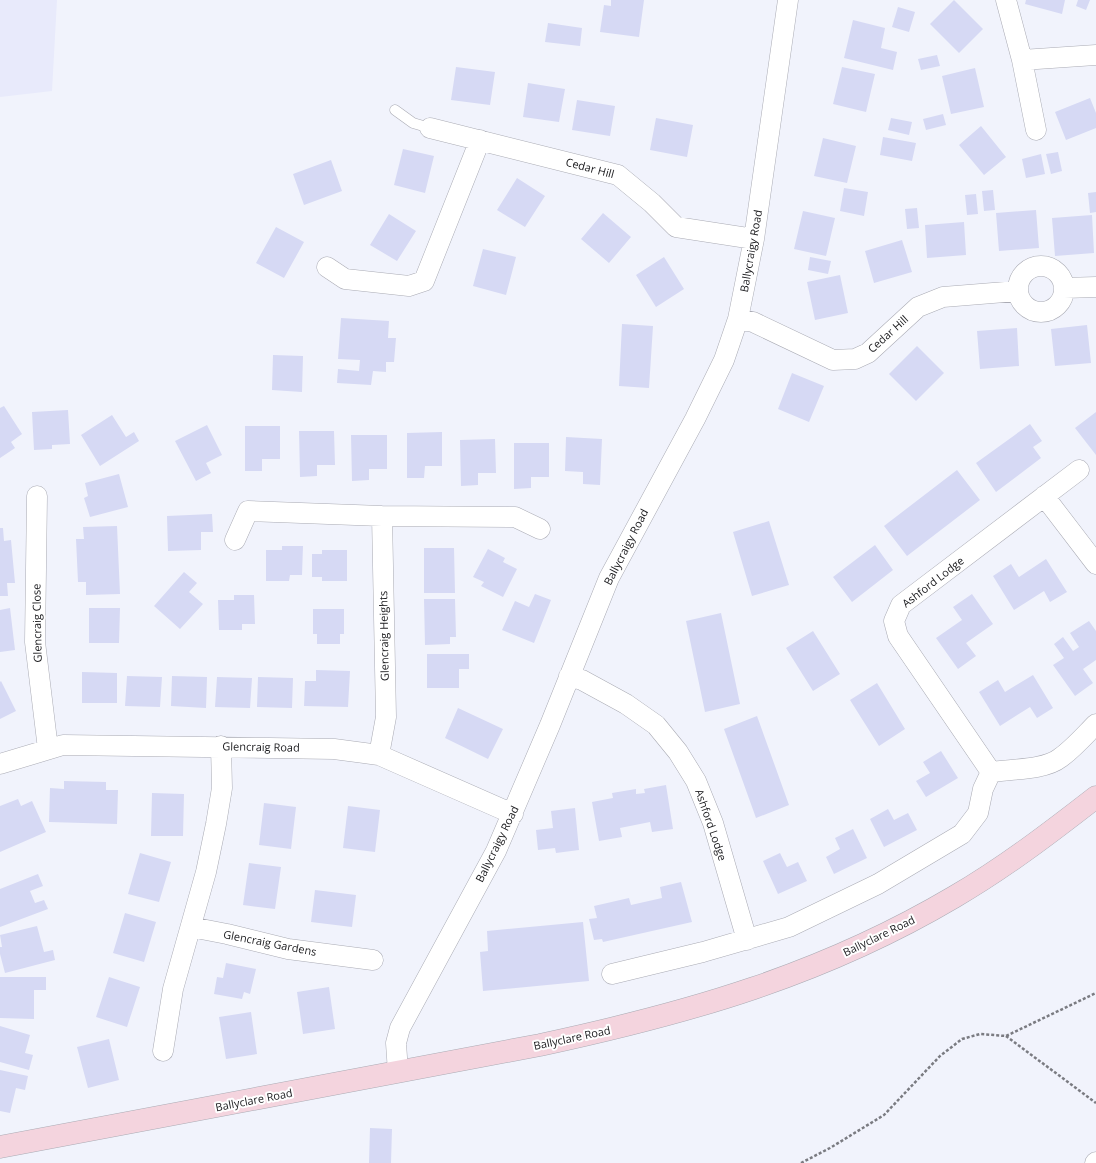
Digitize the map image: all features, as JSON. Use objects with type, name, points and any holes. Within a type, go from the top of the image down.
[{"type":"main road","name":"Ballyclare Road","points":[[0,1147],[398,1072],[621,1028],[729,998],[797,974],[875,939],[955,897],[1045,836],[1096,797]]},
{"type":"street","name":"Ballycraigy Road","points":[[398,1072],[396,1043],[400,1028],[496,851],[609,578],[695,419],[724,360],[738,319],[754,239],[788,0]]},
{"type":"street","points":[[1006,0],[1022,60],[1036,130]]},
{"type":"street","points":[[1022,60],[1096,55]]},
{"type":"street","name":"Cedar Hill","points":[[430,128],[618,175],[652,203],[676,227],[754,239]]},
{"type":"street","points":[[327,268],[345,279],[409,286],[424,280],[480,140]]},
{"type":"street","points":[[1039,266],[1050,267],[1062,278],[1064,288],[1062,301],[1053,310],[1038,312],[1027,307],[1022,301],[1018,291],[1019,284],[1028,270],[1039,266]]},
{"type":"street","points":[[1064,288],[1096,287]]},
{"type":"street","name":"Cedar Hill","points":[[738,319],[753,322],[833,360],[855,359],[868,353],[918,307],[943,297],[1018,291]]},
{"type":"street","name":"Ashford Lodge","points":[[991,772],[898,636],[894,621],[901,605],[1079,470]]},
{"type":"street","name":"Glencraig Close","points":[[37,496],[35,642],[48,749]]},
{"type":"street","points":[[1044,496],[1096,564]]},
{"type":"street","points":[[235,540],[248,511],[382,516],[515,517],[540,529]]},
{"type":"street","name":"Glencraig Heights","points":[[379,755],[386,717],[382,516]]},
{"type":"street","name":"Ashford Lodge","points":[[569,676],[582,680],[656,725],[678,752],[696,781],[713,823],[747,940]]},
{"type":"street","points":[[612,974],[703,952],[789,927],[878,884],[962,834],[978,813],[983,789],[991,772],[1014,768],[1041,766],[1060,759],[1096,724]]},
{"type":"street","name":"Glencraig Road","points":[[0,764],[63,745],[221,746],[334,749],[379,755],[512,814]]},
{"type":"street","points":[[163,1051],[173,989],[191,927],[216,824],[222,788],[221,746]]},
{"type":"street","name":"Glencraig Gardens","points":[[191,927],[288,949],[373,960]]},
{"type":"lane","points":[[395,110],[413,123],[430,128]]},
{"type":"path","points":[[801,1163],[830,1148],[884,1115],[940,1056],[962,1039],[980,1034],[1006,1036],[1096,993]]},
{"type":"path","points":[[1006,1036],[1096,1103]]},
{"type":"shaded area","points":[[0,0],[57,0],[52,91],[0,97]]},
{"type":"building","points":[[611,0],[644,0],[639,37],[600,32],[604,5],[611,6]]},
{"type":"building","points":[[954,0],[983,29],[959,53],[930,24]]},
{"type":"building","points":[[1026,0],[1065,0],[1062,14],[1025,4]]},
{"type":"building","points":[[1078,0],[1090,0],[1086,10],[1076,6]]},
{"type":"building","points":[[898,7],[915,12],[909,32],[892,27]]},
{"type":"building","points":[[853,20],[885,28],[881,48],[897,52],[893,70],[844,58]]},
{"type":"building","points":[[548,23],[582,28],[580,46],[545,42]]},
{"type":"building","points":[[937,55],[940,66],[921,70],[918,59]]},
{"type":"building","points":[[456,67],[495,72],[490,105],[451,100]]},
{"type":"building","points":[[842,67],[875,74],[866,112],[833,104]]},
{"type":"building","points":[[975,68],[984,107],[951,114],[942,76]]},
{"type":"building","points":[[528,83],[565,89],[559,122],[523,117]]},
{"type":"building","points":[[1090,98],[1096,113],[1096,128],[1066,140],[1055,112]]},
{"type":"building","points":[[577,100],[615,106],[610,136],[572,130]]},
{"type":"building","points":[[943,114],[946,125],[926,130],[923,119]]},
{"type":"building","points":[[656,118],[693,125],[687,157],[650,150]]},
{"type":"building","points":[[891,118],[912,122],[909,135],[888,130]]},
{"type":"building","points":[[981,126],[1006,157],[984,175],[959,145]]},
{"type":"building","points":[[883,137],[916,143],[912,161],[880,155]]},
{"type":"building","points":[[823,138],[856,146],[847,183],[814,176]]},
{"type":"building","points":[[403,149],[434,156],[425,193],[394,185]]},
{"type":"building","points":[[1058,152],[1062,171],[1051,174],[1046,154]]},
{"type":"building","points":[[1041,154],[1045,174],[1026,178],[1022,159]]},
{"type":"building","points":[[331,160],[342,191],[304,205],[293,174]]},
{"type":"building","points":[[517,178],[545,196],[525,227],[497,210]]},
{"type":"building","points":[[844,188],[868,192],[864,216],[840,211]]},
{"type":"building","points":[[993,190],[995,210],[984,211],[982,191]]},
{"type":"building","points":[[1096,192],[1096,212],[1090,213],[1088,193]]},
{"type":"building","points":[[976,194],[978,214],[967,215],[965,195]]},
{"type":"building","points":[[917,208],[919,228],[907,229],[905,209]]},
{"type":"building","points":[[1036,210],[1039,248],[999,251],[996,213]]},
{"type":"building","points":[[803,211],[835,218],[826,256],[794,249]]},
{"type":"building","points":[[603,213],[631,237],[609,263],[581,239]]},
{"type":"building","points":[[389,214],[416,231],[397,261],[370,245]]},
{"type":"building","points":[[1092,215],[1094,253],[1055,256],[1052,218]]},
{"type":"building","points":[[964,222],[966,255],[927,258],[925,225]]},
{"type":"building","points":[[276,227],[304,242],[284,278],[256,263]]},
{"type":"building","points":[[902,240],[912,272],[874,283],[865,251]]},
{"type":"building","points":[[483,249],[516,257],[506,295],[473,286]]},
{"type":"building","points":[[664,257],[684,289],[656,307],[636,275]]},
{"type":"building","points":[[810,257],[831,261],[828,274],[808,270]]},
{"type":"building","points":[[840,275],[848,313],[815,320],[807,282]]},
{"type":"building","points":[[341,318],[389,321],[388,338],[396,338],[394,362],[386,362],[386,372],[373,371],[371,385],[337,383],[338,369],[359,371],[360,360],[338,359]]},
{"type":"building","points":[[622,324],[653,326],[649,388],[619,386]]},
{"type":"building","points":[[1087,325],[1091,363],[1055,366],[1051,329]]},
{"type":"building","points":[[1017,328],[1019,366],[980,369],[977,331]]},
{"type":"building","points":[[917,346],[944,373],[916,401],[889,374]]},
{"type":"building","points":[[273,355],[303,356],[302,392],[272,390]]},
{"type":"building","points":[[792,373],[824,386],[809,422],[778,409]]},
{"type":"building","points":[[4,406],[22,434],[11,442],[15,448],[0,458],[0,408]]},
{"type":"building","points":[[68,410],[70,444],[52,445],[52,449],[34,450],[32,412]]},
{"type":"building","points":[[1096,412],[1096,455],[1075,428]]},
{"type":"building","points":[[112,415],[126,437],[134,432],[139,441],[100,466],[81,435]]},
{"type":"building","points":[[1030,424],[1042,441],[1033,447],[1041,458],[996,492],[976,463]]},
{"type":"building","points":[[207,425],[222,455],[206,463],[211,473],[196,481],[175,441]]},
{"type":"building","points":[[245,426],[280,426],[280,459],[262,459],[262,471],[245,471]]},
{"type":"building","points":[[299,431],[334,431],[335,465],[317,465],[317,476],[300,477]]},
{"type":"building","points":[[442,432],[442,466],[425,466],[424,478],[407,478],[407,433]]},
{"type":"building","points":[[351,435],[387,435],[387,469],[369,469],[369,480],[352,481]]},
{"type":"building","points":[[566,437],[602,439],[600,485],[583,484],[583,472],[565,471]]},
{"type":"building","points":[[495,439],[496,473],[478,473],[478,485],[461,486],[460,440]]},
{"type":"building","points":[[514,443],[549,443],[549,477],[531,477],[531,488],[514,489]]},
{"type":"building","points":[[957,470],[980,500],[907,556],[884,526]]},
{"type":"building","points":[[119,474],[128,507],[90,517],[84,498],[88,496],[85,483]]},
{"type":"building","points":[[212,514],[213,532],[201,532],[201,550],[168,551],[167,516]]},
{"type":"building","points":[[769,521],[789,585],[752,596],[733,532]]},
{"type":"building","points":[[117,526],[120,594],[86,595],[86,582],[78,582],[76,539],[84,539],[83,527]]},
{"type":"building","points":[[0,528],[3,528],[4,541],[11,540],[15,583],[7,583],[8,596],[0,596]]},
{"type":"building","points":[[875,545],[893,570],[852,602],[833,577]]},
{"type":"building","points":[[282,546],[303,546],[302,575],[290,575],[289,581],[266,581],[266,550],[282,550]]},
{"type":"building","points":[[424,548],[454,548],[455,593],[424,593]]},
{"type":"building","points":[[488,549],[505,558],[503,562],[517,569],[503,597],[481,586],[484,582],[473,577]]},
{"type":"building","points":[[322,550],[347,550],[347,581],[322,581],[322,577],[312,577],[312,554],[322,554]]},
{"type":"building","points":[[1046,559],[1067,592],[1050,602],[1044,591],[1014,610],[993,576],[1011,564],[1019,577]]},
{"type":"building","points":[[184,572],[197,583],[189,592],[203,604],[180,629],[154,606]]},
{"type":"building","points":[[535,594],[551,600],[534,643],[502,630],[515,601],[529,607]]},
{"type":"building","points":[[972,594],[993,624],[966,643],[976,656],[958,669],[936,638],[962,620],[953,607]]},
{"type":"building","points":[[234,595],[254,595],[255,624],[242,624],[242,630],[219,630],[218,600],[234,600]]},
{"type":"building","points":[[424,599],[455,599],[456,637],[450,637],[450,644],[425,645]]},
{"type":"building","points":[[10,608],[15,650],[0,652],[0,610]]},
{"type":"building","points":[[89,608],[120,608],[119,643],[89,643]]},
{"type":"building","points":[[313,609],[344,609],[344,634],[340,634],[340,644],[317,644],[317,634],[313,634]]},
{"type":"building","points":[[721,613],[740,704],[705,712],[686,621]]},
{"type":"building","points":[[1089,621],[1096,631],[1096,660],[1083,669],[1093,683],[1075,696],[1053,665],[1064,658],[1054,644],[1063,637],[1073,651],[1079,647],[1070,633]]},
{"type":"building","points":[[813,631],[840,674],[813,691],[786,648]]},
{"type":"building","points":[[427,654],[469,654],[469,669],[459,669],[459,688],[427,688]]},
{"type":"building","points":[[316,670],[350,671],[348,707],[304,706],[305,681],[316,681]]},
{"type":"building","points":[[82,672],[117,673],[117,703],[82,703]]},
{"type":"building","points":[[1033,675],[1053,708],[1037,718],[1030,707],[1000,726],[979,692],[998,680],[1005,692]]},
{"type":"building","points":[[127,676],[162,677],[160,707],[125,706]]},
{"type":"building","points":[[172,676],[207,677],[206,708],[171,706]]},
{"type":"building","points":[[217,677],[252,678],[250,708],[215,707]]},
{"type":"building","points":[[258,677],[293,678],[292,708],[257,707]]},
{"type":"building","points":[[1,681],[16,711],[0,719],[0,682]]},
{"type":"building","points":[[877,683],[905,729],[879,746],[850,700]]},
{"type":"building","points":[[458,708],[503,729],[488,759],[445,738]]},
{"type":"building","points":[[757,716],[789,805],[756,818],[724,729]]},
{"type":"building","points":[[941,751],[958,778],[926,797],[916,781],[930,773],[923,762]]},
{"type":"building","points":[[64,781],[106,782],[106,790],[118,790],[117,824],[49,822],[50,788],[64,789]]},
{"type":"building","points":[[666,785],[673,829],[652,832],[650,822],[620,828],[622,837],[599,841],[592,802],[613,798],[612,793],[636,789],[636,794],[645,793],[644,789]]},
{"type":"building","points":[[152,793],[184,794],[183,836],[151,836]]},
{"type":"building","points":[[18,799],[21,806],[32,801],[46,832],[0,852],[0,806]]},
{"type":"building","points":[[264,803],[296,807],[291,849],[259,845]]},
{"type":"building","points":[[348,806],[380,810],[375,852],[343,848]]},
{"type":"building","points":[[575,808],[579,850],[556,853],[555,848],[538,850],[536,830],[553,828],[551,811]]},
{"type":"building","points":[[888,809],[894,820],[908,813],[917,830],[884,847],[870,819]]},
{"type":"building","points":[[853,829],[867,858],[834,874],[826,857],[840,849],[835,838]]},
{"type":"building","points":[[140,853],[171,862],[159,902],[128,894]]},
{"type":"building","points":[[780,853],[787,867],[798,862],[807,881],[778,894],[763,861]]},
{"type":"building","points":[[249,863],[281,867],[275,909],[243,905]]},
{"type":"building","points":[[38,874],[43,886],[30,891],[35,903],[44,900],[48,909],[0,927],[0,889]]},
{"type":"building","points":[[681,882],[692,922],[603,942],[602,939],[594,940],[589,919],[597,918],[594,906],[629,898],[631,905],[662,898],[660,887]]},
{"type":"building","points":[[315,890],[356,895],[352,927],[311,922]]},
{"type":"building","points":[[125,913],[156,922],[144,962],[113,953]]},
{"type":"building","points":[[583,922],[589,981],[483,991],[480,952],[488,951],[487,931]]},
{"type":"building","points":[[37,926],[44,952],[53,950],[55,960],[5,973],[0,954],[0,947],[2,947],[0,935]]},
{"type":"building","points":[[226,963],[256,969],[250,994],[244,992],[242,999],[214,994],[217,977],[223,978]]},
{"type":"building","points":[[0,977],[46,977],[46,990],[34,990],[34,1019],[0,1018]]},
{"type":"building","points":[[109,977],[140,987],[127,1027],[96,1017]]},
{"type":"building","points":[[329,987],[335,1029],[303,1034],[297,992]]},
{"type":"building","points":[[251,1012],[257,1054],[226,1059],[219,1017]]},
{"type":"building","points":[[0,1026],[30,1035],[25,1053],[33,1055],[29,1070],[0,1062]]},
{"type":"building","points":[[109,1039],[119,1080],[88,1088],[77,1047]]},
{"type":"building","points":[[0,1070],[28,1076],[25,1090],[16,1088],[10,1113],[0,1111]]},
{"type":"building","points":[[370,1128],[392,1129],[391,1163],[369,1163]]}]
